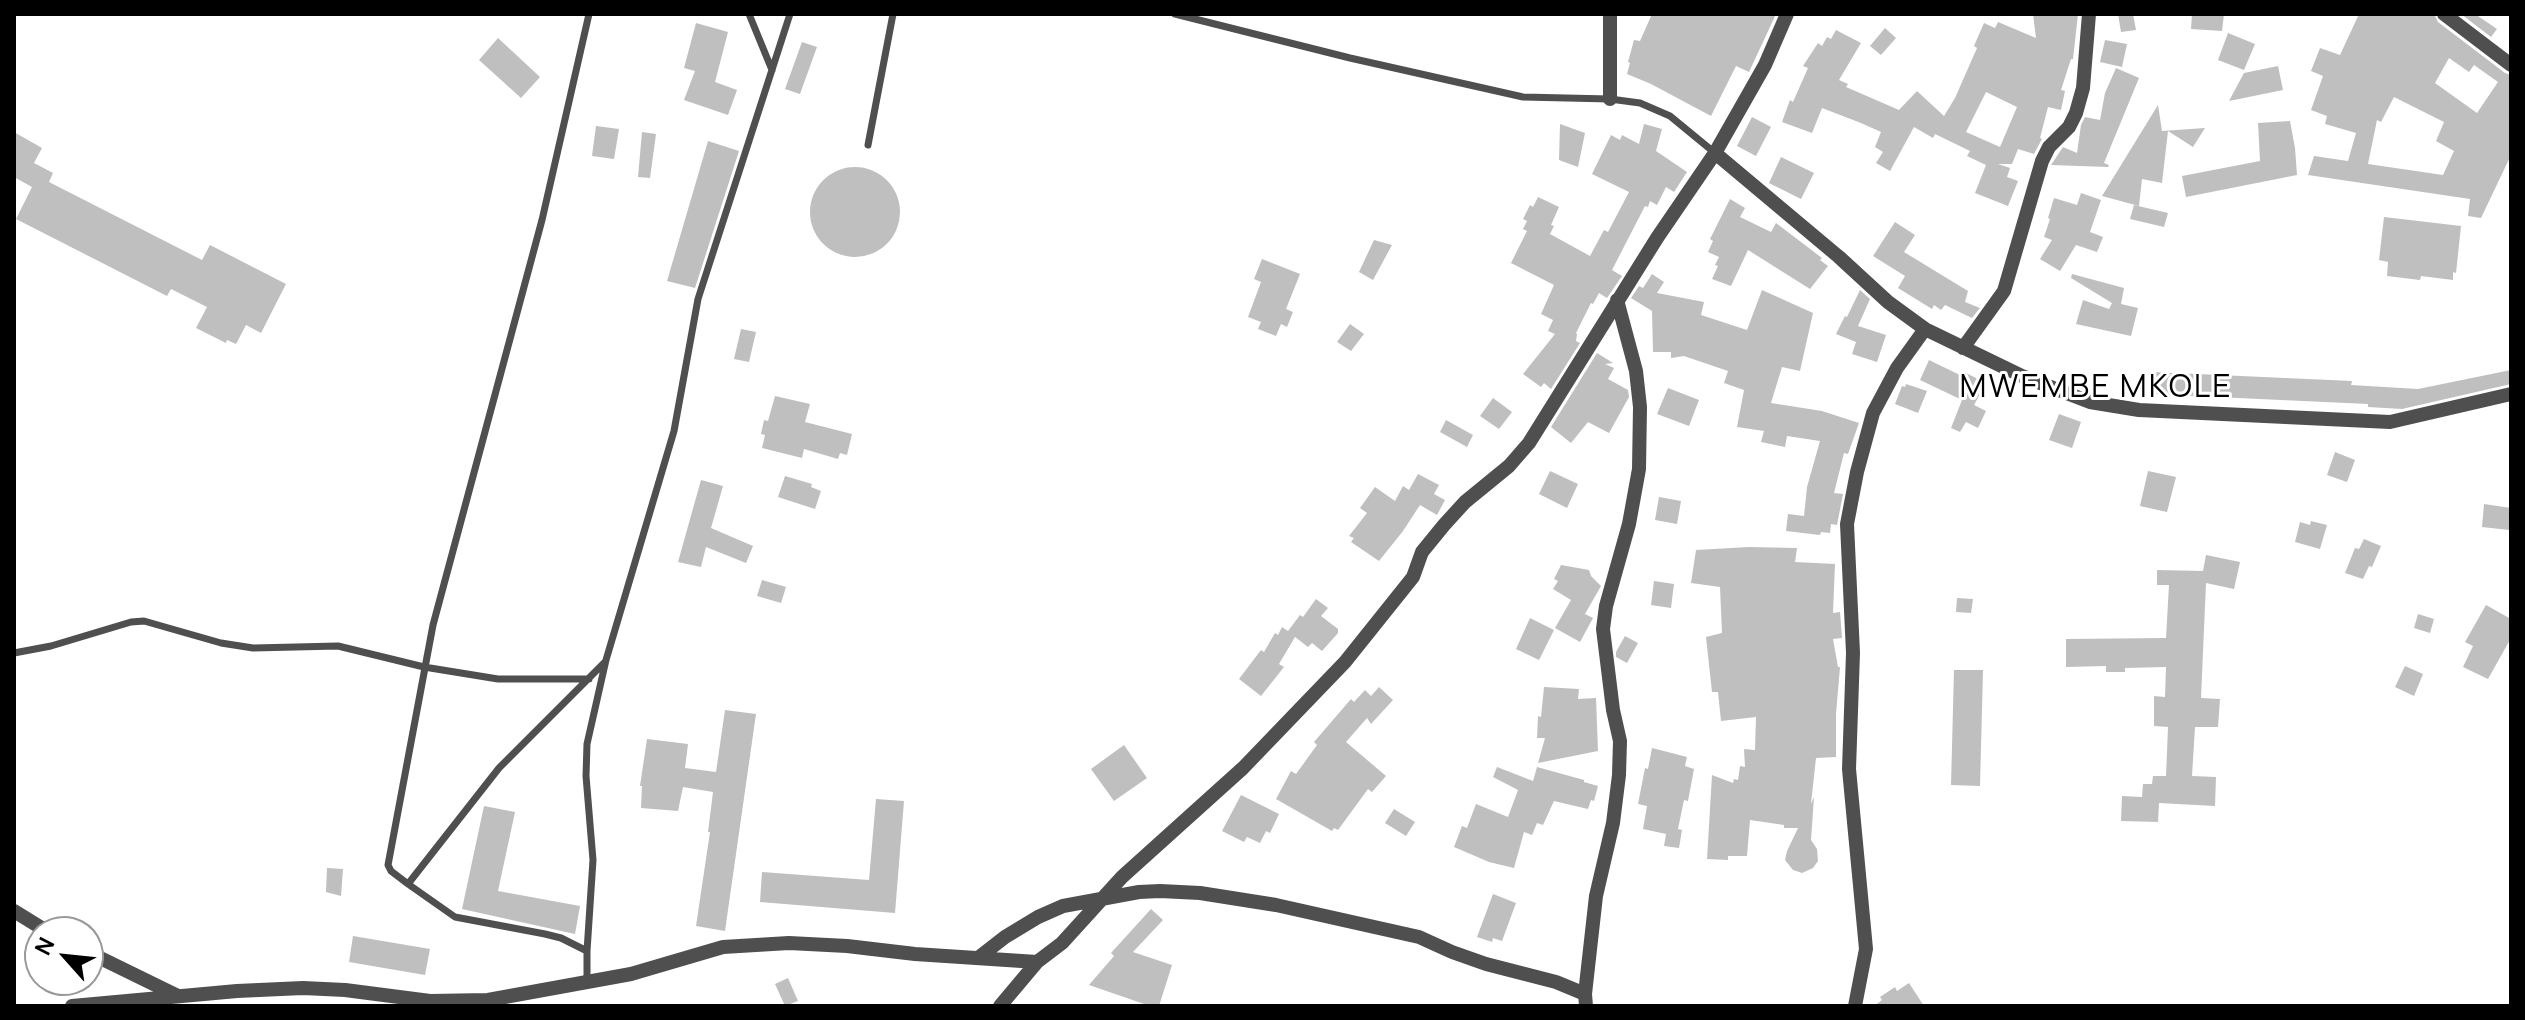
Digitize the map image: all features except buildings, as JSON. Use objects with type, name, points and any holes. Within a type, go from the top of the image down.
[{"type":"street","points":[[1610,14],[1610,99]]},
{"type":"street","points":[[1000,1006],[1037,962],[1062,943],[1092,913],[1122,877],[1243,768],[1345,662],[1413,577],[1422,552],[1444,525],[1465,502],[1509,466],[1529,443],[1617,300],[1715,153],[1765,65],[1787,14]]},
{"type":"street","points":[[1963,348],[2004,291],[2042,161],[2076,113],[2083,88],[2089,14]]},
{"type":"street","points":[[2444,14],[2511,65]]},
{"type":"street","points":[[1715,153],[1888,302],[1925,329],[2022,376],[2090,402],[2139,410],[2390,422],[2511,394]]},
{"type":"street","points":[[978,958],[1005,937],[1063,906],[1160,891],[1200,893],[1296,909],[1419,937],[1486,964],[1556,982],[1585,1000],[1596,896],[1613,823],[1619,775],[1620,741],[1603,629],[1639,469],[1640,407],[1636,371],[1617,300]]},
{"type":"street","points":[[1855,1006],[1866,949],[1849,769],[1853,653],[1847,524],[1873,413],[1897,368],[1925,329]]},
{"type":"street","points":[[72,1006],[303,988],[460,1002],[488,1000],[588,984],[723,947],[789,943],[1037,962]]},
{"type":"street","points":[[104,960],[179,996]]},
{"type":"lane","points":[[587,951],[561,938],[455,917],[391,871],[388,863],[424,667],[440,598],[542,220],[589,14]]},
{"type":"lane","points":[[749,14],[772,70]]},
{"type":"lane","points":[[588,984],[593,860],[585,755],[606,660],[674,431],[698,299],[790,14]]},
{"type":"lane","points":[[868,145],[893,14]]},
{"type":"lane","points":[[1175,14],[1523,97],[1610,99],[1640,103],[1670,116],[1715,153]]},
{"type":"lane","points":[[14,653],[144,621],[242,647],[338,646],[424,667],[516,681],[589,679]]},
{"type":"lane","points":[[408,884],[499,768],[606,660]]},
{"type":"district","name":"MWEMBE MKOLE","points":[[2096,388]]}]
